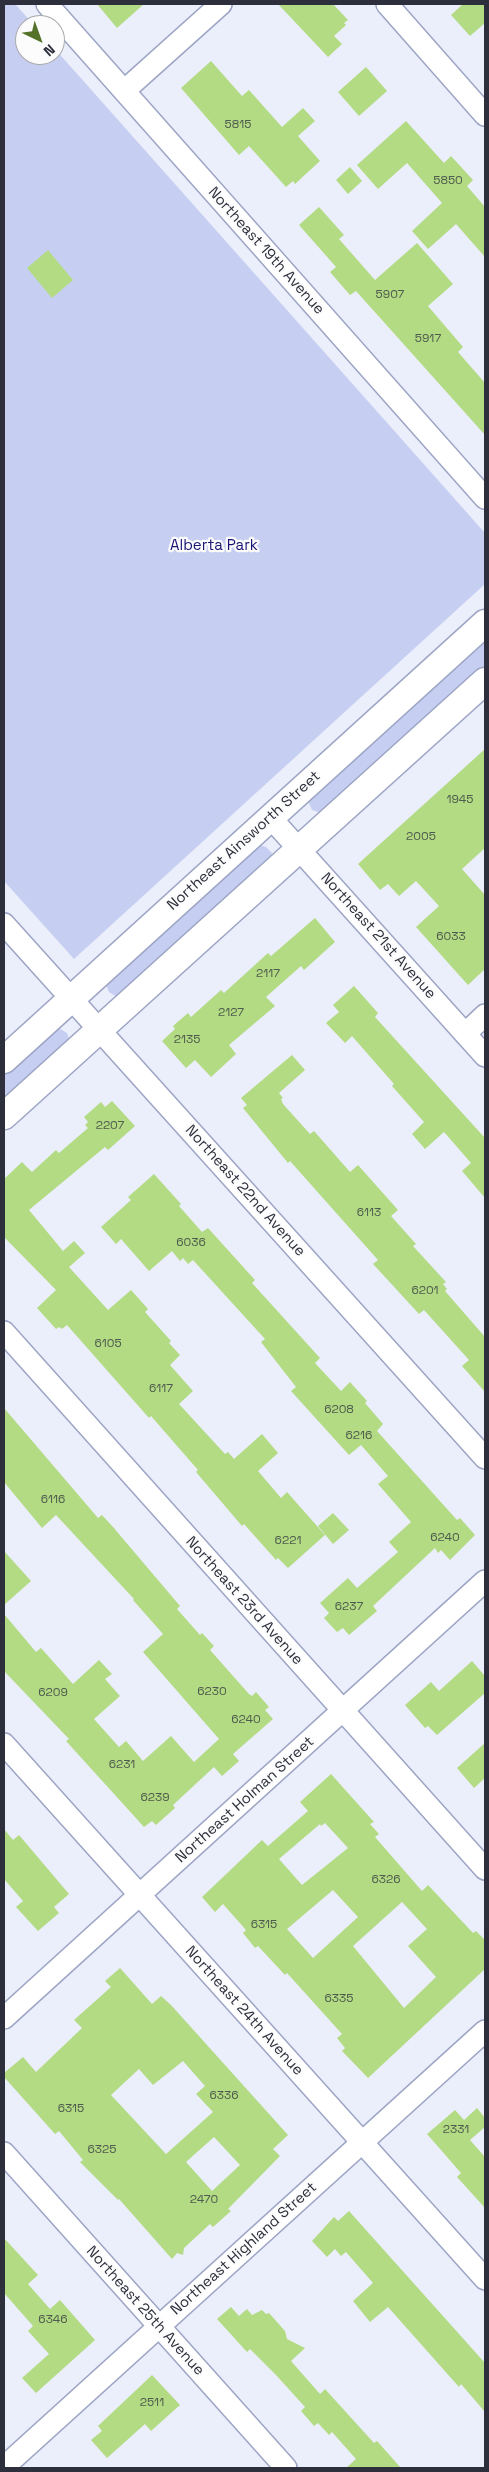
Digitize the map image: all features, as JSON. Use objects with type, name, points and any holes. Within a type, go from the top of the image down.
[{"type":"street","name":"Northeast 19th Avenue","points":[[47,4],[485,498]]},
{"type":"street","points":[[124,90],[221,4]]},
{"type":"street","points":[[387,4],[485,114]]},
{"type":"street","name":"Northeast Ainsworth Street","points":[[4,1060],[485,623]]},
{"type":"street","points":[[4,1116],[485,681]]},
{"type":"street","name":"Northeast 21st Avenue","points":[[270,817],[485,1056]]},
{"type":"street","name":"Northeast 22nd Avenue","points":[[4,924],[485,1458]]},
{"type":"street","points":[[465,1034],[485,1015]]},
{"type":"street","name":"Northeast 23rd Avenue","points":[[4,1332],[485,1869]]},
{"type":"street","name":"Northeast Holman Street","points":[[4,2018],[485,1581]]},
{"type":"street","name":"Northeast 24th Avenue","points":[[4,1744],[485,2279]]},
{"type":"street","name":"Northeast Highland Street","points":[[4,2467],[485,2031]]},
{"type":"street","name":"Northeast 25th Avenue","points":[[4,2153],[286,2468]]},
{"type":"green space","name":"Alberta Park","points":[[4,4],[15,4],[25,15],[15,15],[15,65],[65,65],[65,60],[485,533],[485,584],[74,959],[4,881]]},
{"type":"green space","points":[[485,636],[485,669],[321,813],[312,810],[308,801]]},
{"type":"green space","points":[[259,845],[266,847],[272,853],[268,864],[117,997],[109,992],[106,985]]},
{"type":"green space","points":[[57,1027],[67,1033],[70,1042],[4,1105],[4,1071]]},
{"type":"building","points":[[97,4],[144,4],[117,28]]},
{"type":"building","points":[[278,4],[333,4],[348,20],[344,23],[346,25],[334,36],[342,44],[328,57]]},
{"type":"building","points":[[463,4],[485,4],[485,23],[470,36],[451,15]]},
{"type":"building","points":[[211,61],[242,96],[249,90],[282,127],[303,108],[315,121],[298,136],[320,161],[295,184],[293,181],[286,187],[249,146],[239,155],[181,88]]},
{"type":"building","points":[[366,67],[387,91],[359,116],[338,92]]},
{"type":"building","points":[[406,121],[444,163],[451,156],[473,180],[467,186],[485,207],[485,257],[456,224],[428,249],[412,231],[442,203],[407,163],[378,189],[357,165]]},
{"type":"building","points":[[350,167],[362,181],[348,194],[336,180]]},
{"type":"building","points":[[319,207],[344,235],[339,239],[375,280],[417,243],[453,284],[428,306],[463,347],[458,352],[485,383],[485,435],[356,291],[350,295],[330,272],[336,267],[299,225]]},
{"type":"building","points":[[48,250],[73,280],[52,298],[27,268]]},
{"type":"building","points":[[485,749],[485,848],[462,869],[485,895],[485,969],[468,985],[416,927],[439,906],[416,881],[399,896],[388,884],[380,890],[358,864]]},
{"type":"building","points":[[315,918],[335,942],[304,970],[301,966],[266,997],[275,1006],[229,1045],[236,1054],[211,1077],[195,1060],[186,1068],[162,1041],[175,1029],[173,1026],[188,1013],[191,1017],[221,990],[224,993],[268,953],[271,956]]},
{"type":"building","points":[[354,986],[378,1013],[375,1017],[485,1138],[485,1198],[462,1171],[471,1163],[444,1132],[425,1149],[412,1134],[424,1122],[352,1036],[345,1043],[326,1023],[339,1012],[333,1005]]},
{"type":"building","points":[[292,1055],[305,1070],[279,1093],[283,1098],[281,1099],[283,1104],[310,1134],[314,1131],[350,1172],[358,1165],[398,1210],[391,1216],[416,1244],[413,1246],[446,1282],[443,1284],[447,1289],[445,1291],[485,1337],[485,1392],[462,1366],[469,1360],[424,1310],[419,1314],[373,1264],[378,1260],[290,1161],[288,1163],[243,1108],[247,1105],[241,1098]]},
{"type":"building","points":[[112,1101],[135,1126],[108,1150],[105,1147],[29,1210],[63,1251],[74,1241],[85,1253],[69,1267],[108,1310],[131,1290],[148,1309],[145,1312],[171,1341],[169,1343],[180,1355],[170,1365],[193,1391],[179,1404],[225,1454],[228,1452],[234,1459],[262,1434],[278,1453],[258,1471],[281,1498],[287,1492],[325,1535],[288,1568],[278,1558],[276,1560],[244,1524],[242,1526],[196,1472],[198,1470],[151,1416],[149,1418],[67,1325],[62,1329],[59,1327],[56,1329],[37,1308],[56,1290],[4,1237],[4,1179],[22,1162],[32,1172],[56,1150],[59,1153],[88,1128],[85,1125],[88,1122],[84,1117],[101,1102],[105,1107]]},
{"type":"building","points":[[154,1174],[181,1204],[179,1206],[202,1232],[208,1228],[255,1280],[252,1283],[320,1358],[315,1363],[341,1391],[350,1382],[367,1401],[365,1403],[383,1424],[377,1431],[457,1520],[460,1518],[475,1535],[450,1560],[441,1550],[438,1553],[435,1548],[373,1606],[377,1611],[349,1635],[343,1628],[337,1632],[324,1618],[329,1613],[320,1603],[348,1578],[357,1588],[398,1552],[389,1542],[411,1522],[378,1484],[388,1476],[361,1445],[349,1455],[291,1391],[296,1387],[261,1342],[265,1339],[193,1260],[188,1264],[183,1258],[180,1261],[172,1251],[149,1271],[121,1239],[116,1244],[101,1227],[131,1200],[128,1197]]},
{"type":"building","points":[[4,1408],[98,1518],[102,1515],[113,1527],[180,1606],[177,1609],[200,1635],[202,1633],[214,1646],[210,1650],[249,1694],[252,1696],[256,1692],[269,1707],[265,1710],[273,1719],[233,1754],[239,1761],[222,1776],[214,1767],[173,1805],[175,1808],[156,1825],[152,1821],[144,1827],[66,1741],[69,1739],[4,1671],[4,1614],[36,1652],[41,1648],[73,1684],[99,1660],[112,1674],[105,1679],[120,1696],[94,1719],[119,1747],[126,1741],[143,1761],[171,1736],[194,1762],[219,1739],[143,1652],[163,1634],[134,1599],[56,1515],[42,1528],[4,1482]]},
{"type":"building","points":[[333,1513],[349,1530],[333,1544],[318,1526]]},
{"type":"building","points":[[4,1551],[31,1581],[4,1605]]},
{"type":"building","points":[[472,1661],[485,1676],[485,1693],[437,1735],[428,1726],[425,1728],[405,1705],[431,1682],[439,1691]]},
{"type":"building","points":[[485,1743],[485,1778],[474,1788],[457,1768]]},
{"type":"building","points":[[331,1774],[374,1822],[370,1824],[379,1834],[375,1837],[422,1891],[428,1885],[473,1933],[476,1931],[485,1940],[485,1969],[368,2078],[342,2051],[345,2048],[337,2038],[342,2034],[287,1973],[285,1975],[258,1946],[255,1948],[243,1933],[246,1930],[223,1904],[215,1912],[202,1897],[262,1840],[268,1846],[308,1811],[300,1802]],"holes":[[[325,1823],[348,1848],[302,1885],[279,1859],[320,1824],[321,1826]],[[333,1890],[358,1917],[313,1958],[287,1929]],[[402,1902],[427,1929],[408,1946],[436,1977],[404,2008],[353,1946]]]},
{"type":"building","points":[[4,1829],[13,1840],[19,1835],[69,1894],[54,1907],[59,1913],[38,1931],[16,1907],[23,1901],[4,1879]]},
{"type":"building","points":[[120,1968],[152,2004],[161,1996],[288,2135],[273,2149],[280,2156],[228,2209],[231,2211],[213,2227],[210,2224],[184,2248],[183,2255],[177,2253],[172,2259],[119,2199],[80,2162],[83,2160],[59,2131],[55,2134],[4,2077],[4,2073],[23,2057],[36,2072],[82,2028],[74,2020],[111,1987],[105,1981]],"holes":[[[183,2061],[205,2086],[196,2094],[213,2112],[166,2154],[111,2095],[139,2069],[153,2085]],[[214,2137],[240,2165],[212,2191],[186,2162]]]},
{"type":"building","points":[[477,2108],[485,2118],[485,2127],[470,2140],[485,2157],[485,2208],[457,2177],[461,2173],[427,2134],[455,2110],[464,2120]]},
{"type":"building","points":[[349,2211],[485,2363],[485,2412],[461,2384],[459,2387],[388,2307],[370,2322],[353,2301],[373,2283],[346,2252],[341,2256],[335,2249],[327,2257],[312,2241],[334,2217],[338,2221]]},
{"type":"building","points":[[4,2238],[38,2275],[28,2284],[50,2309],[60,2300],[95,2340],[36,2393],[22,2378],[49,2354],[28,2331],[33,2326],[4,2293]]},
{"type":"building","points":[[231,2307],[239,2316],[247,2309],[252,2315],[262,2310],[266,2314],[269,2313],[285,2331],[287,2339],[305,2348],[291,2361],[320,2394],[325,2389],[374,2443],[377,2441],[401,2468],[346,2468],[356,2459],[332,2432],[329,2435],[318,2423],[314,2426],[301,2411],[305,2407],[276,2375],[250,2349],[247,2352],[217,2319]]},
{"type":"building","points":[[152,2375],[180,2405],[151,2431],[145,2424],[107,2458],[91,2440],[102,2431],[98,2426]]}]
